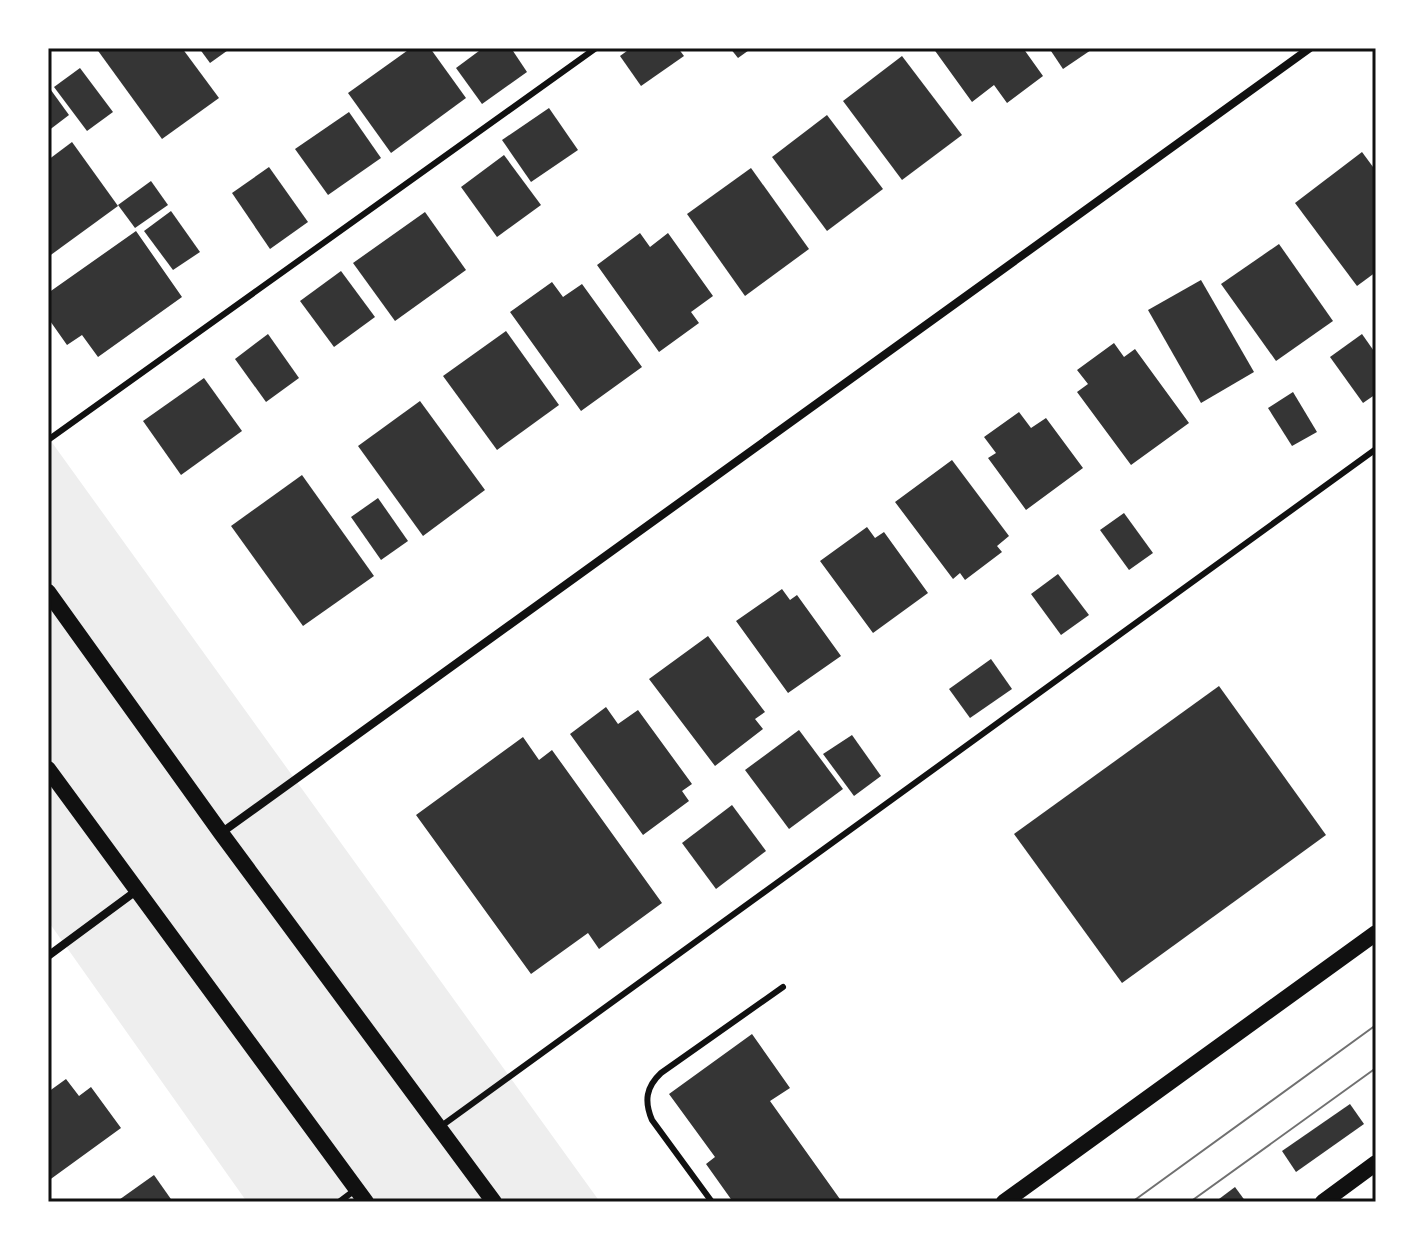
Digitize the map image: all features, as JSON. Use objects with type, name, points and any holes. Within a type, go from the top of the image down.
[{"type":"main road","points":[[48,592],[221,833],[494,1202]]},
{"type":"main road","points":[[48,769],[361,1196]]},
{"type":"main road","points":[[1004,1202],[1376,933]]},
{"type":"main road","points":[[1323,1202],[1376,1163]]},
{"type":"street","points":[[221,833],[1310,48]]},
{"type":"street","points":[[48,956],[136,891]]},
{"type":"lane","points":[[48,440],[596,48]]},
{"type":"lane","points":[[439,1128],[1376,449]]},
{"type":"lane","points":[[712,1202],[652,1120],[648,1110],[648,1090],[661,1073],[783,987]]},
{"type":"lane","points":[[339,1202],[361,1196]]},
{"type":"shaded area","points":[[48,437],[600,1202],[247,1202],[48,921]]},
{"type":"building","points":[[96,48],[182,48],[219,98],[162,139]]},
{"type":"building","points":[[199,48],[231,48],[210,63]]},
{"type":"building","points":[[411,48],[430,48],[466,98],[391,153],[348,93]]},
{"type":"building","points":[[483,48],[511,48],[527,72],[482,104],[456,68]]},
{"type":"building","points":[[631,48],[678,48],[684,56],[641,86],[620,56]]},
{"type":"building","points":[[730,48],[752,48],[738,58]]},
{"type":"building","points":[[933,48],[1023,48],[1043,76],[1007,103],[994,85],[972,102]]},
{"type":"building","points":[[1049,48],[1094,48],[1063,69]]},
{"type":"building","points":[[902,56],[962,135],[902,180],[843,101]]},
{"type":"building","points":[[80,68],[113,112],[87,131],[54,87]]},
{"type":"building","points":[[48,86],[69,115],[48,131]]},
{"type":"building","points":[[549,108],[578,150],[531,182],[502,140]]},
{"type":"building","points":[[349,112],[381,158],[328,195],[295,149]]},
{"type":"building","points":[[827,115],[883,189],[827,231],[772,157]]},
{"type":"building","points":[[72,142],[118,206],[48,257],[48,160]]},
{"type":"building","points":[[1362,152],[1376,171],[1376,272],[1357,286],[1295,203]]},
{"type":"building","points":[[504,155],[541,205],[497,237],[461,187]]},
{"type":"building","points":[[269,167],[308,222],[270,249],[232,193]]},
{"type":"building","points":[[751,168],[809,249],[745,296],[687,214]]},
{"type":"building","points":[[151,181],[168,205],[135,228],[118,205]]},
{"type":"building","points":[[171,211],[200,252],[173,270],[144,231]]},
{"type":"building","points":[[425,212],[466,270],[395,321],[353,263]]},
{"type":"building","points":[[136,231],[182,297],[98,357],[82,335],[67,345],[48,318],[48,293]]},
{"type":"building","points":[[640,233],[650,247],[668,233],[713,296],[691,312],[699,323],[659,352],[597,265]]},
{"type":"building","points":[[1279,244],[1333,321],[1276,361],[1221,284]]},
{"type":"building","points":[[341,271],[375,317],[334,347],[300,301]]},
{"type":"building","points":[[1201,280],[1254,372],[1201,403],[1148,310]]},
{"type":"building","points":[[552,282],[563,297],[582,284],[642,367],[581,411],[510,312]]},
{"type":"building","points":[[506,331],[559,405],[497,450],[443,376]]},
{"type":"building","points":[[268,334],[299,378],[266,402],[235,359]]},
{"type":"building","points":[[1362,334],[1376,354],[1376,394],[1363,403],[1330,357]]},
{"type":"building","points":[[1114,343],[1124,357],[1135,349],[1189,423],[1131,465],[1077,392],[1088,384],[1077,370]]},
{"type":"building","points":[[204,378],[242,431],[181,475],[143,421]]},
{"type":"building","points":[[1293,392],[1317,432],[1292,446],[1268,408]]},
{"type":"building","points":[[420,401],[485,490],[423,536],[358,446]]},
{"type":"building","points":[[1019,412],[1031,428],[1046,418],[1083,468],[1026,510],[988,458],[996,453],[984,437]]},
{"type":"building","points":[[952,460],[1009,536],[997,546],[1002,552],[965,580],[960,573],[953,579],[895,502]]},
{"type":"building","points":[[302,475],[374,576],[303,626],[231,526]]},
{"type":"building","points":[[378,498],[408,541],[381,560],[351,517]]},
{"type":"building","points":[[1124,513],[1153,553],[1129,570],[1100,530]]},
{"type":"building","points":[[867,527],[875,538],[884,532],[928,593],[873,633],[820,561]]},
{"type":"building","points":[[1058,574],[1089,615],[1061,635],[1031,594]]},
{"type":"building","points":[[782,589],[790,600],[797,595],[841,656],[788,693],[736,621]]},
{"type":"building","points":[[708,636],[765,712],[755,719],[763,729],[715,766],[649,679]]},
{"type":"building","points":[[991,659],[1012,689],[970,718],[949,689]]},
{"type":"building","points":[[1219,686],[1326,835],[1122,983],[1014,834]]},
{"type":"building","points":[[606,707],[618,724],[638,710],[692,784],[682,791],[689,801],[643,835],[570,734]]},
{"type":"building","points":[[799,730],[843,789],[789,829],[745,770]]},
{"type":"building","points":[[852,735],[881,776],[854,796],[823,754]]},
{"type":"building","points":[[523,737],[539,760],[552,750],[662,903],[599,949],[588,933],[531,974],[416,815]]},
{"type":"building","points":[[732,805],[766,851],[716,889],[682,843]]},
{"type":"building","points":[[752,1034],[790,1088],[770,1101],[842,1202],[733,1202],[706,1164],[715,1157],[669,1094]]},
{"type":"building","points":[[66,1079],[79,1096],[91,1087],[121,1128],[48,1181],[48,1092]]},
{"type":"building","points":[[1350,1104],[1364,1124],[1296,1172],[1282,1151]]},
{"type":"building","points":[[154,1175],[173,1202],[116,1202]]},
{"type":"building","points":[[1235,1187],[1246,1202],[1215,1202]]},
{"type":"tram line","points":[[1132,1202],[1376,1025]]},
{"type":"tram line","points":[[1190,1202],[1376,1068]]}]
